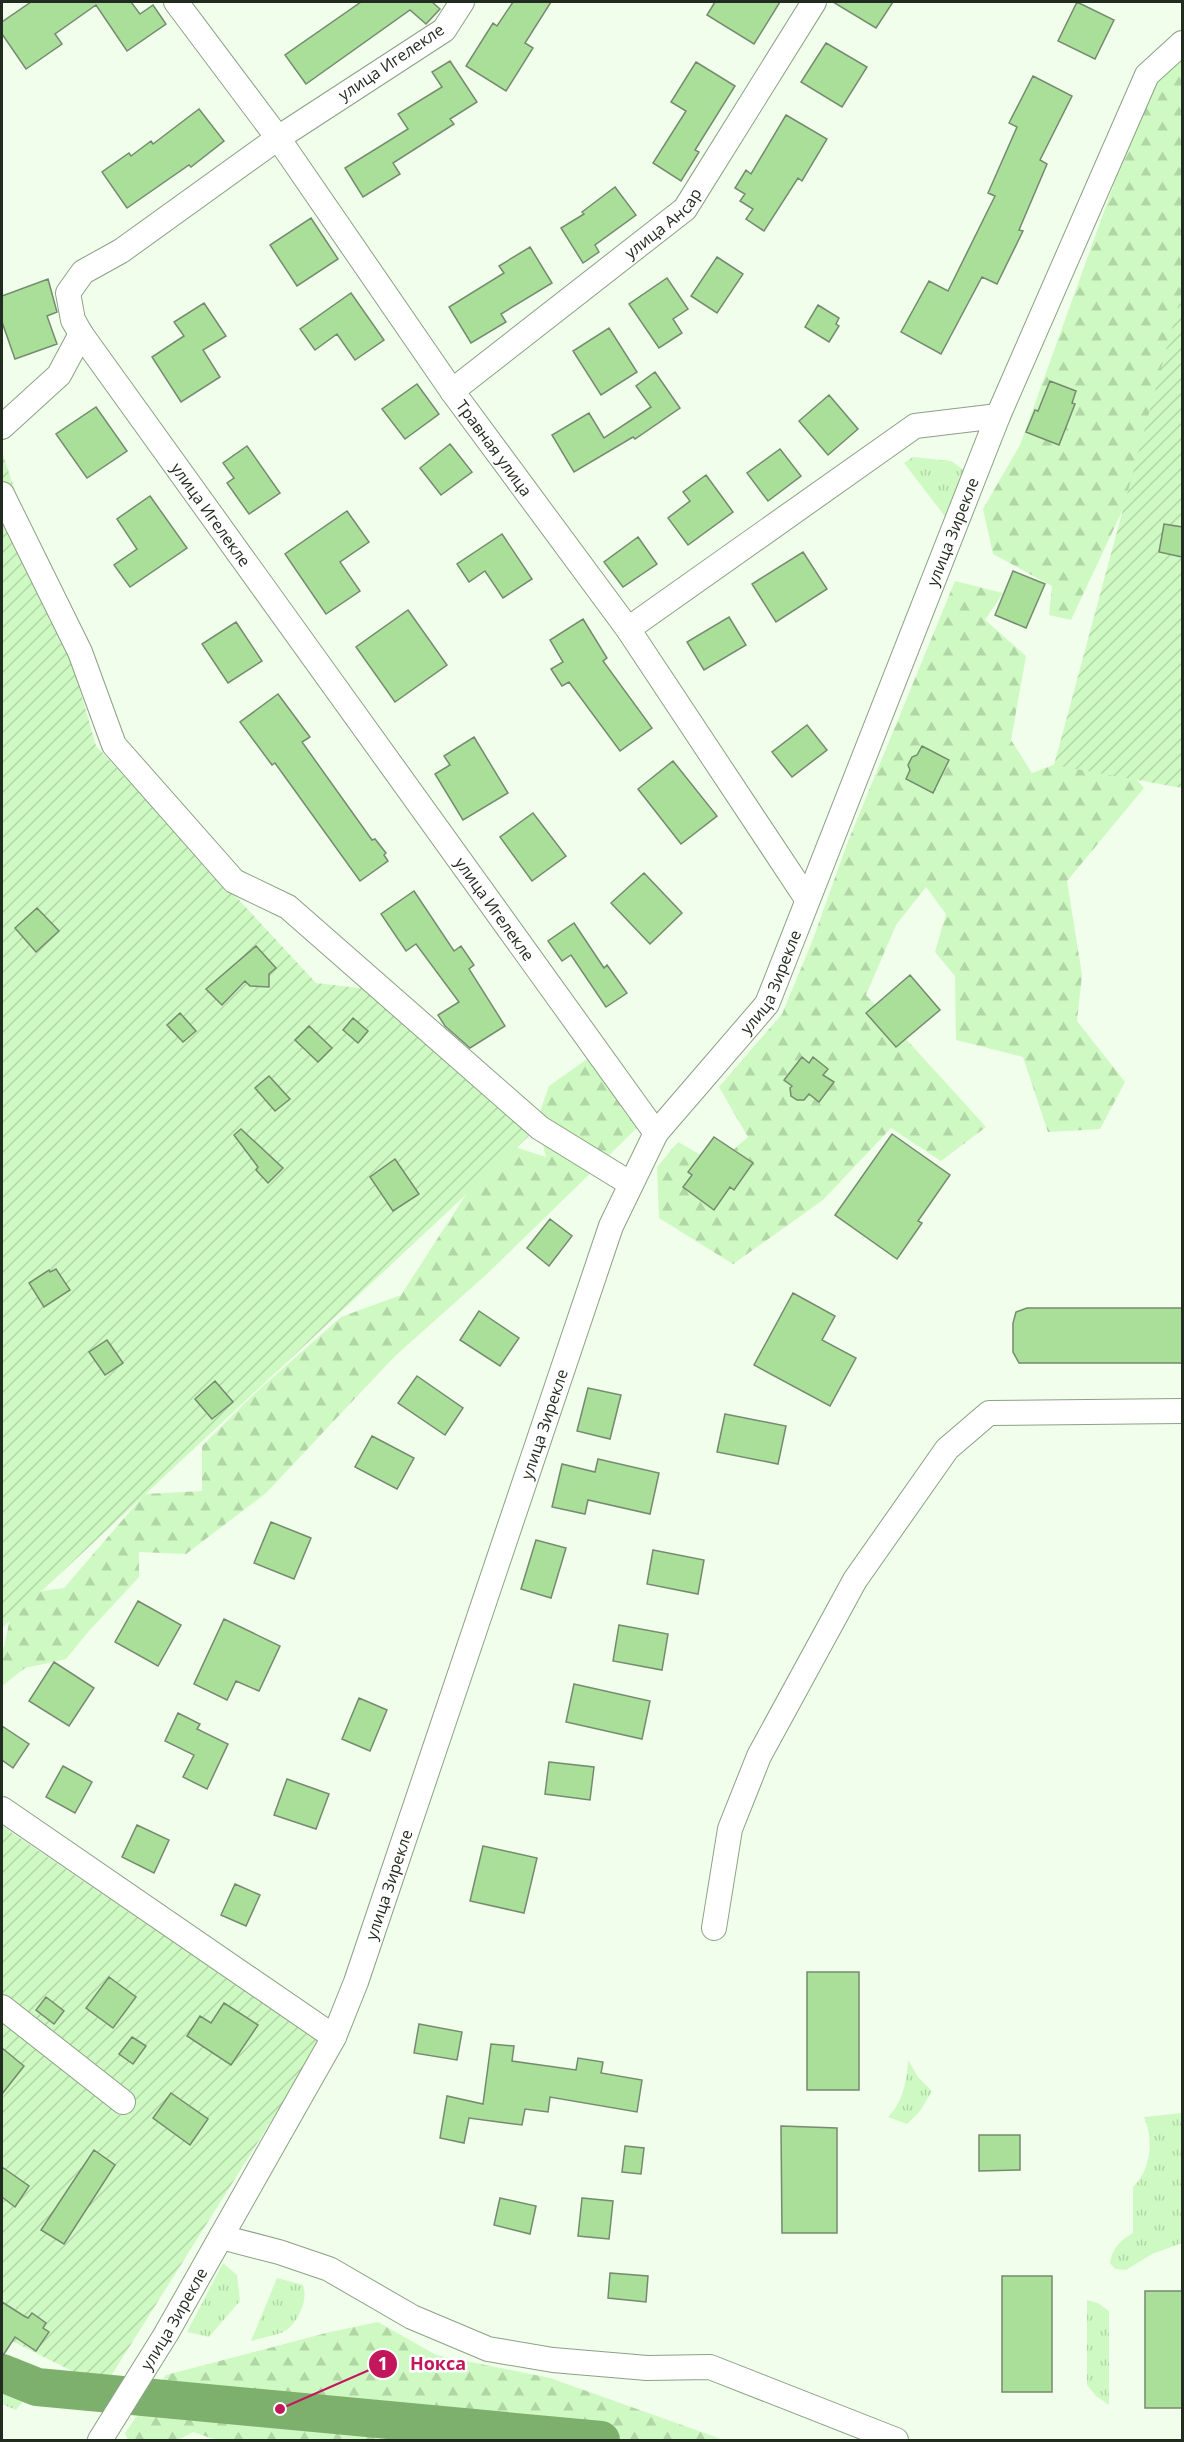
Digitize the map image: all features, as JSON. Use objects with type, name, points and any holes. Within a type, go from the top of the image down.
[{"type":"street","name":"Травная улица","points":[[176,2],[278,138],[452,391],[628,629],[807,899]]},
{"type":"street","name":"улица Игелекле","points":[[462,2],[444,30],[278,138],[121,250],[83,272],[68,293],[73,320],[81,334],[656,1133]]},
{"type":"street","name":"улица Ансар","points":[[452,391],[685,209],[814,2]]},
{"type":"street","name":"улица Зирекле","points":[[100,2440],[166,2334],[334,2037],[356,1982],[611,1226],[656,1133],[766,1004],[998,416],[1147,75],[1182,43]]},
{"type":"street","points":[[2,427],[59,375],[81,334]]},
{"type":"street","points":[[628,629],[915,426],[998,416]]},
{"type":"street","points":[[2,494],[80,652],[114,745],[234,881],[288,907],[540,1128],[631,1184]]},
{"type":"street","points":[[714,1928],[729,1829],[759,1756],[855,1580],[947,1449],[989,1413],[1182,1411]]},
{"type":"street","points":[[2,1809],[334,2037]]},
{"type":"street","points":[[2,2007],[123,2102]]},
{"type":"street","points":[[220,2236],[329,2269],[412,2317],[488,2349],[553,2360],[647,2368],[710,2367],[896,2440]]},
{"type":"green space","points":[[1182,55],[1182,352],[1125,505],[1071,620],[1049,615],[1052,586],[993,554],[983,509],[1020,445],[1150,84]]},
{"type":"green space","points":[[1182,291],[1182,788],[1054,765]]},
{"type":"green space","points":[[2,452],[68,648],[96,746],[316,983],[376,990],[532,1133],[2,1628]]},
{"type":"green space","points":[[913,457],[951,461],[971,475],[947,519],[904,463]]},
{"type":"green space","points":[[955,581],[1003,593],[985,620],[1026,656],[1011,740],[1032,773],[1106,745],[1144,788],[1067,881],[1082,975],[1077,1021],[1125,1082],[1100,1129],[1048,1132],[1023,1057],[956,1040],[955,976],[935,952],[946,914],[926,887],[896,925],[866,995],[986,1127],[941,1161],[891,1128],[823,1200],[733,1264],[659,1218],[657,1167],[678,1142],[717,1164],[748,1137],[719,1087],[782,1014],[812,942],[847,844]]},
{"type":"green space","points":[[590,1057],[641,1124],[488,1273],[394,1357],[266,1493],[186,1554],[139,1552],[139,1577],[66,1659],[25,1668],[2,1686],[2,1647],[4,1647],[15,1595],[64,1588],[145,1494],[202,1491],[202,1446],[252,1396],[341,1317],[401,1295],[469,1190],[487,1138],[546,1157],[537,1120],[549,1086]]},
{"type":"green space","points":[[2,1826],[321,2042],[104,2387],[2,2336]]},
{"type":"green space","points":[[908,2060],[918,2077],[932,2091],[920,2111],[907,2124],[888,2117],[903,2091]]},
{"type":"green space","points":[[1182,2113],[1182,2243],[1152,2254],[1126,2270],[1115,2269],[1110,2263],[1115,2249],[1133,2233],[1133,2187],[1144,2172],[1149,2154],[1149,2135],[1144,2117]]},
{"type":"green space","points":[[223,2263],[237,2275],[240,2301],[209,2337],[187,2332]]},
{"type":"green space","points":[[277,2278],[303,2285],[302,2308],[285,2331],[251,2341]]},
{"type":"green space","points":[[1087,2300],[1098,2303],[1109,2311],[1109,2405],[1096,2396],[1087,2385]]},
{"type":"green space","points":[[378,2322],[436,2355],[550,2378],[724,2440],[217,2440],[193,2432],[178,2440],[128,2440],[125,2433],[166,2375],[330,2332]]},
{"type":"green space","points":[[2,2382],[28,2395],[16,2410],[2,2404]]},
{"type":"building","points":[[31,2],[131,2],[140,14],[153,5],[166,24],[127,51],[96,5],[55,34],[62,44],[26,69],[2,34],[2,22]]},
{"type":"building","points":[[361,2],[432,2],[440,9],[426,24],[410,10],[306,84],[285,55]]},
{"type":"building","points":[[513,2],[551,2],[525,43],[533,48],[506,91],[466,66],[493,23],[497,26]]},
{"type":"building","points":[[715,2],[780,2],[754,44],[707,15]]},
{"type":"building","points":[[833,2],[893,2],[876,28]]},
{"type":"building","points":[[1077,2],[1114,20],[1095,59],[1058,41]]},
{"type":"building","points":[[826,43],[867,67],[842,107],[801,82]]},
{"type":"building","points":[[450,61],[477,102],[450,119],[454,124],[393,163],[400,174],[363,197],[345,168],[408,129],[398,114],[442,87],[432,72]]},
{"type":"building","points":[[696,62],[735,86],[695,150],[699,152],[681,181],[653,163],[686,111],[671,102]]},
{"type":"building","points":[[1033,76],[1072,96],[1040,160],[1047,164],[1019,230],[1023,231],[997,284],[982,277],[941,354],[901,332],[929,281],[948,291],[995,196],[988,193],[1017,127],[1009,123]]},
{"type":"building","points":[[199,109],[224,141],[191,167],[189,165],[127,208],[102,172],[129,153],[131,156],[151,141],[153,144]]},
{"type":"building","points":[[786,115],[827,139],[802,181],[798,178],[764,231],[746,219],[753,209],[740,201],[745,194],[735,188],[746,170],[751,174]]},
{"type":"building","points":[[615,187],[636,215],[595,245],[599,252],[583,263],[561,228],[584,214],[582,212]]},
{"type":"building","points":[[311,218],[338,259],[297,286],[270,245]]},
{"type":"building","points":[[530,247],[552,283],[501,314],[506,322],[471,343],[449,307],[504,273],[499,266]]},
{"type":"building","points":[[717,257],[743,274],[717,313],[691,296]]},
{"type":"building","points":[[667,278],[688,309],[673,319],[682,333],[659,348],[629,304]]},
{"type":"building","points":[[48,279],[57,312],[47,316],[57,344],[15,359],[2,322],[2,296]]},
{"type":"building","points":[[351,293],[384,340],[355,360],[337,334],[315,350],[300,329]]},
{"type":"building","points":[[204,303],[226,336],[203,350],[220,377],[181,402],[152,357],[184,336],[174,322]]},
{"type":"building","points":[[818,305],[839,318],[836,324],[839,326],[829,342],[805,327]]},
{"type":"building","points":[[609,328],[637,372],[601,395],[573,351]]},
{"type":"building","points":[[655,372],[680,408],[635,439],[633,437],[574,472],[552,435],[589,413],[604,438],[651,407],[636,386]]},
{"type":"building","points":[[1050,381],[1076,391],[1072,403],[1075,404],[1059,445],[1026,432],[1035,410],[1038,411]]},
{"type":"building","points":[[417,384],[439,414],[405,439],[382,409]]},
{"type":"building","points":[[829,395],[858,429],[828,455],[799,421]]},
{"type":"building","points":[[96,407],[127,451],[87,478],[56,434]]},
{"type":"building","points":[[450,444],[472,472],[441,495],[420,468]]},
{"type":"building","points":[[247,446],[280,493],[249,514],[227,483],[234,478],[223,463]]},
{"type":"building","points":[[780,449],[801,476],[768,501],[747,473]]},
{"type":"building","points":[[706,475],[733,512],[688,545],[668,518],[690,501],[683,492]]},
{"type":"building","points":[[150,496],[187,548],[130,587],[114,565],[137,549],[117,519]]},
{"type":"building","points":[[347,511],[369,542],[340,562],[360,591],[326,614],[285,554]]},
{"type":"building","points":[[1164,524],[1182,527],[1182,557],[1159,552]]},
{"type":"building","points":[[502,534],[532,579],[503,598],[485,571],[469,582],[457,564]]},
{"type":"building","points":[[638,537],[657,564],[623,587],[604,562]]},
{"type":"building","points":[[803,552],[827,589],[776,622],[752,584]]},
{"type":"building","points":[[1013,571],[1045,584],[1026,628],[995,615]]},
{"type":"building","points":[[408,610],[447,665],[395,702],[356,647]]},
{"type":"building","points":[[729,617],[746,645],[704,670],[687,642]]},
{"type":"building","points":[[583,619],[607,658],[603,661],[652,728],[620,751],[569,682],[562,686],[551,669],[563,662],[550,640]]},
{"type":"building","points":[[236,622],[262,661],[228,683],[202,644]]},
{"type":"building","points":[[278,694],[310,737],[302,742],[372,840],[375,839],[386,853],[384,855],[388,861],[360,881],[275,763],[272,765],[240,722]]},
{"type":"building","points":[[807,725],[827,750],[792,777],[772,752]]},
{"type":"building","points":[[474,737],[508,793],[463,820],[435,774],[450,765],[444,756]]},
{"type":"building","points":[[922,746],[949,760],[933,793],[906,779],[910,770],[908,765]]},
{"type":"building","points":[[673,761],[717,816],[681,844],[638,789]]},
{"type":"building","points":[[533,813],[566,856],[532,881],[500,837]]},
{"type":"building","points":[[644,873],[682,913],[650,944],[611,903]]},
{"type":"building","points":[[414,891],[454,951],[461,946],[474,965],[469,969],[505,1026],[470,1048],[445,1026],[438,1015],[459,1002],[416,944],[406,951],[381,914]]},
{"type":"building","points":[[37,908],[59,931],[36,952],[15,928]]},
{"type":"building","points":[[574,923],[604,968],[607,965],[627,993],[606,1007],[571,955],[562,961],[548,941]]},
{"type":"building","points":[[256,946],[276,968],[269,974],[269,987],[250,986],[245,981],[222,1005],[206,989]]},
{"type":"building","points":[[910,975],[940,1010],[896,1047],[866,1013]]},
{"type":"building","points":[[180,1013],[196,1031],[183,1042],[167,1025]]},
{"type":"building","points":[[353,1018],[368,1031],[358,1043],[343,1030]]},
{"type":"building","points":[[309,1026],[332,1048],[318,1062],[295,1040]]},
{"type":"building","points":[[802,1057],[809,1063],[813,1057],[828,1069],[823,1075],[834,1082],[819,1102],[809,1094],[804,1100],[797,1100],[791,1096],[792,1086],[784,1080]]},
{"type":"building","points":[[269,1076],[290,1099],[275,1111],[255,1088]]},
{"type":"building","points":[[241,1129],[283,1168],[268,1183],[256,1170],[258,1167],[234,1135]]},
{"type":"building","points":[[892,1134],[950,1175],[918,1221],[922,1223],[897,1259],[835,1215]]},
{"type":"building","points":[[714,1137],[753,1163],[734,1190],[730,1187],[714,1210],[683,1187],[692,1175],[688,1172]]},
{"type":"building","points":[[395,1159],[419,1194],[393,1211],[370,1177]]},
{"type":"building","points":[[550,1219],[572,1236],[549,1266],[527,1248]]},
{"type":"building","points":[[56,1269],[70,1290],[44,1307],[29,1283],[49,1270],[50,1272]]},
{"type":"building","points":[[793,1293],[835,1316],[822,1340],[856,1358],[830,1406],[754,1365]]},
{"type":"building","points":[[1027,1308],[1182,1308],[1182,1363],[1019,1363],[1013,1352],[1013,1323],[1016,1312]]},
{"type":"building","points":[[479,1311],[519,1338],[500,1366],[460,1340]]},
{"type":"building","points":[[107,1340],[123,1363],[105,1375],[89,1352]]},
{"type":"building","points":[[417,1376],[463,1408],[445,1435],[398,1403]]},
{"type":"building","points":[[215,1381],[233,1402],[212,1419],[195,1399]]},
{"type":"building","points":[[588,1388],[621,1395],[610,1439],[577,1431]]},
{"type":"building","points":[[725,1414],[786,1426],[778,1464],[717,1452]]},
{"type":"building","points":[[372,1436],[414,1458],[397,1489],[355,1467]]},
{"type":"building","points":[[598,1459],[659,1473],[650,1514],[588,1500],[585,1514],[552,1507],[562,1464],[595,1472]]},
{"type":"building","points":[[271,1522],[311,1538],[294,1579],[254,1563]]},
{"type":"building","points":[[536,1540],[566,1548],[551,1598],[521,1589]]},
{"type":"building","points":[[653,1550],[704,1560],[698,1594],[647,1584]]},
{"type":"building","points":[[138,1601],[181,1625],[158,1666],[115,1642]]},
{"type":"building","points":[[224,1619],[280,1646],[259,1691],[236,1681],[227,1700],[194,1684]]},
{"type":"building","points":[[619,1625],[668,1634],[662,1670],[613,1661]]},
{"type":"building","points":[[54,1662],[94,1688],[69,1726],[29,1701]]},
{"type":"building","points":[[574,1684],[650,1701],[642,1739],[566,1722]]},
{"type":"building","points":[[359,1698],[387,1710],[370,1751],[342,1739]]},
{"type":"building","points":[[178,1713],[200,1724],[197,1729],[228,1744],[207,1789],[183,1777],[194,1755],[165,1741]]},
{"type":"building","points":[[2,1726],[29,1744],[13,1768],[2,1760]]},
{"type":"building","points":[[549,1762],[594,1767],[590,1800],[545,1794]]},
{"type":"building","points":[[63,1766],[92,1782],[75,1813],[46,1797]]},
{"type":"building","points":[[287,1779],[329,1794],[316,1829],[274,1815]]},
{"type":"building","points":[[137,1825],[169,1840],[154,1873],[122,1857]]},
{"type":"building","points":[[483,1846],[537,1858],[524,1913],[470,1901]]},
{"type":"building","points":[[235,1884],[260,1895],[246,1926],[221,1915]]},
{"type":"building","points":[[807,1972],[859,1972],[859,2090],[807,2090]]},
{"type":"building","points":[[109,1977],[136,1997],[113,2028],[86,2008]]},
{"type":"building","points":[[46,1997],[64,2011],[54,2024],[36,2010]]},
{"type":"building","points":[[224,2003],[258,2025],[231,2065],[187,2036],[200,2016],[211,2023]]},
{"type":"building","points":[[419,2024],[462,2032],[457,2060],[414,2053]]},
{"type":"building","points":[[132,2037],[146,2046],[133,2064],[119,2054]]},
{"type":"building","points":[[491,2044],[514,2046],[512,2061],[576,2070],[578,2058],[603,2062],[601,2073],[642,2080],[637,2112],[550,2097],[548,2112],[525,2109],[522,2125],[469,2118],[464,2143],[440,2138],[447,2096],[483,2104]]},
{"type":"building","points":[[2,2048],[24,2066],[2,2094]]},
{"type":"building","points":[[171,2093],[208,2119],[190,2145],[153,2118]]},
{"type":"building","points":[[781,2126],[837,2128],[837,2233],[782,2233]]},
{"type":"building","points":[[979,2135],[1020,2135],[1020,2170],[979,2171]]},
{"type":"building","points":[[625,2146],[644,2148],[641,2174],[622,2172]]},
{"type":"building","points":[[94,2150],[115,2165],[64,2244],[41,2230]]},
{"type":"building","points":[[2,2167],[29,2186],[15,2207],[2,2197]]},
{"type":"building","points":[[500,2198],[536,2206],[530,2234],[494,2225]]},
{"type":"building","points":[[582,2198],[613,2201],[609,2239],[578,2236]]},
{"type":"building","points":[[610,2273],[648,2276],[646,2302],[608,2298]]},
{"type":"building","points":[[1002,2276],[1052,2276],[1052,2392],[1002,2392]]},
{"type":"building","points":[[1145,2291],[1182,2291],[1182,2408],[1145,2408]]},
{"type":"building","points":[[2,2302],[28,2318],[32,2313],[46,2323],[43,2328],[49,2332],[36,2351],[15,2337],[2,2357]]},
{"type":"waterway","points":[[2,2373],[37,2387],[601,2440]]},
{"type":"place","name":"Нокса","points":[[280,2409]]}]
